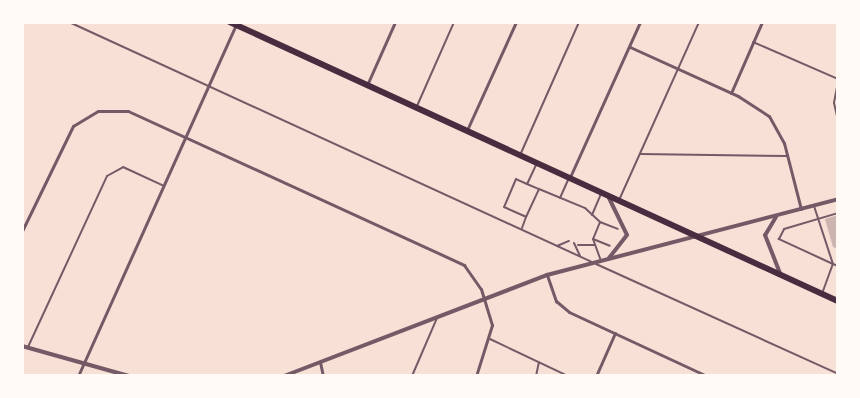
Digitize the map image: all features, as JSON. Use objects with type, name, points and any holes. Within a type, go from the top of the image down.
[{"type":"highway","points":[[233,24],[696,234],[838,301]]},
{"type":"street","points":[[367,85],[395,22]]},
{"type":"street","points":[[467,131],[516,22]]},
{"type":"street","points":[[569,178],[640,22]]},
{"type":"street","points":[[731,92],[762,22]]},
{"type":"street","points":[[78,376],[164,186],[233,24]]},
{"type":"street","points":[[630,47],[731,92],[769,116],[787,156],[801,210]]},
{"type":"street","points":[[22,231],[62,143],[89,115],[128,111],[456,260],[472,272],[484,298],[492,325],[490,340],[476,376]]},
{"type":"street","points":[[605,193],[626,234],[608,258]]},
{"type":"street","points":[[284,376],[547,275],[696,234],[801,210],[838,199]]},
{"type":"street","points":[[776,216],[765,235],[780,274]]},
{"type":"street","points":[[547,275],[560,306],[615,334],[707,376]]},
{"type":"street","points":[[596,376],[615,334]]},
{"type":"street","points":[[25,347],[129,376]]},
{"type":"street","points":[[320,362],[323,376]]},
{"type":"lane","points":[[69,22],[838,374]]},
{"type":"lane","points":[[416,108],[454,22]]},
{"type":"lane","points":[[520,155],[579,22]]},
{"type":"lane","points":[[620,200],[699,22]]},
{"type":"lane","points":[[753,42],[838,81],[834,103],[838,120]]},
{"type":"lane","points":[[640,154],[787,156]]},
{"type":"lane","points":[[527,184],[537,163]]},
{"type":"lane","points":[[25,347],[107,176],[123,167],[164,186]]},
{"type":"lane","points":[[560,198],[569,178]]},
{"type":"lane","points":[[526,217],[504,207],[516,180],[560,198],[592,215],[600,222],[618,229]]},
{"type":"lane","points":[[521,229],[539,189]]},
{"type":"lane","points":[[592,215],[605,193]]},
{"type":"lane","points":[[814,206],[833,264],[822,293]]},
{"type":"lane","points":[[838,213],[784,229],[779,239],[838,266]]},
{"type":"lane","points":[[600,222],[593,239],[601,261]]},
{"type":"lane","points":[[593,239],[610,246]]},
{"type":"lane","points":[[557,246],[570,241]]},
{"type":"lane","points":[[574,243],[578,245],[595,245]]},
{"type":"lane","points":[[578,245],[580,256]]},
{"type":"lane","points":[[412,376],[438,316]]},
{"type":"lane","points":[[490,340],[568,376]]},
{"type":"lane","points":[[536,376],[539,362]]},
{"type":"building","points":[[838,215],[838,249],[833,247],[825,219]]}]
